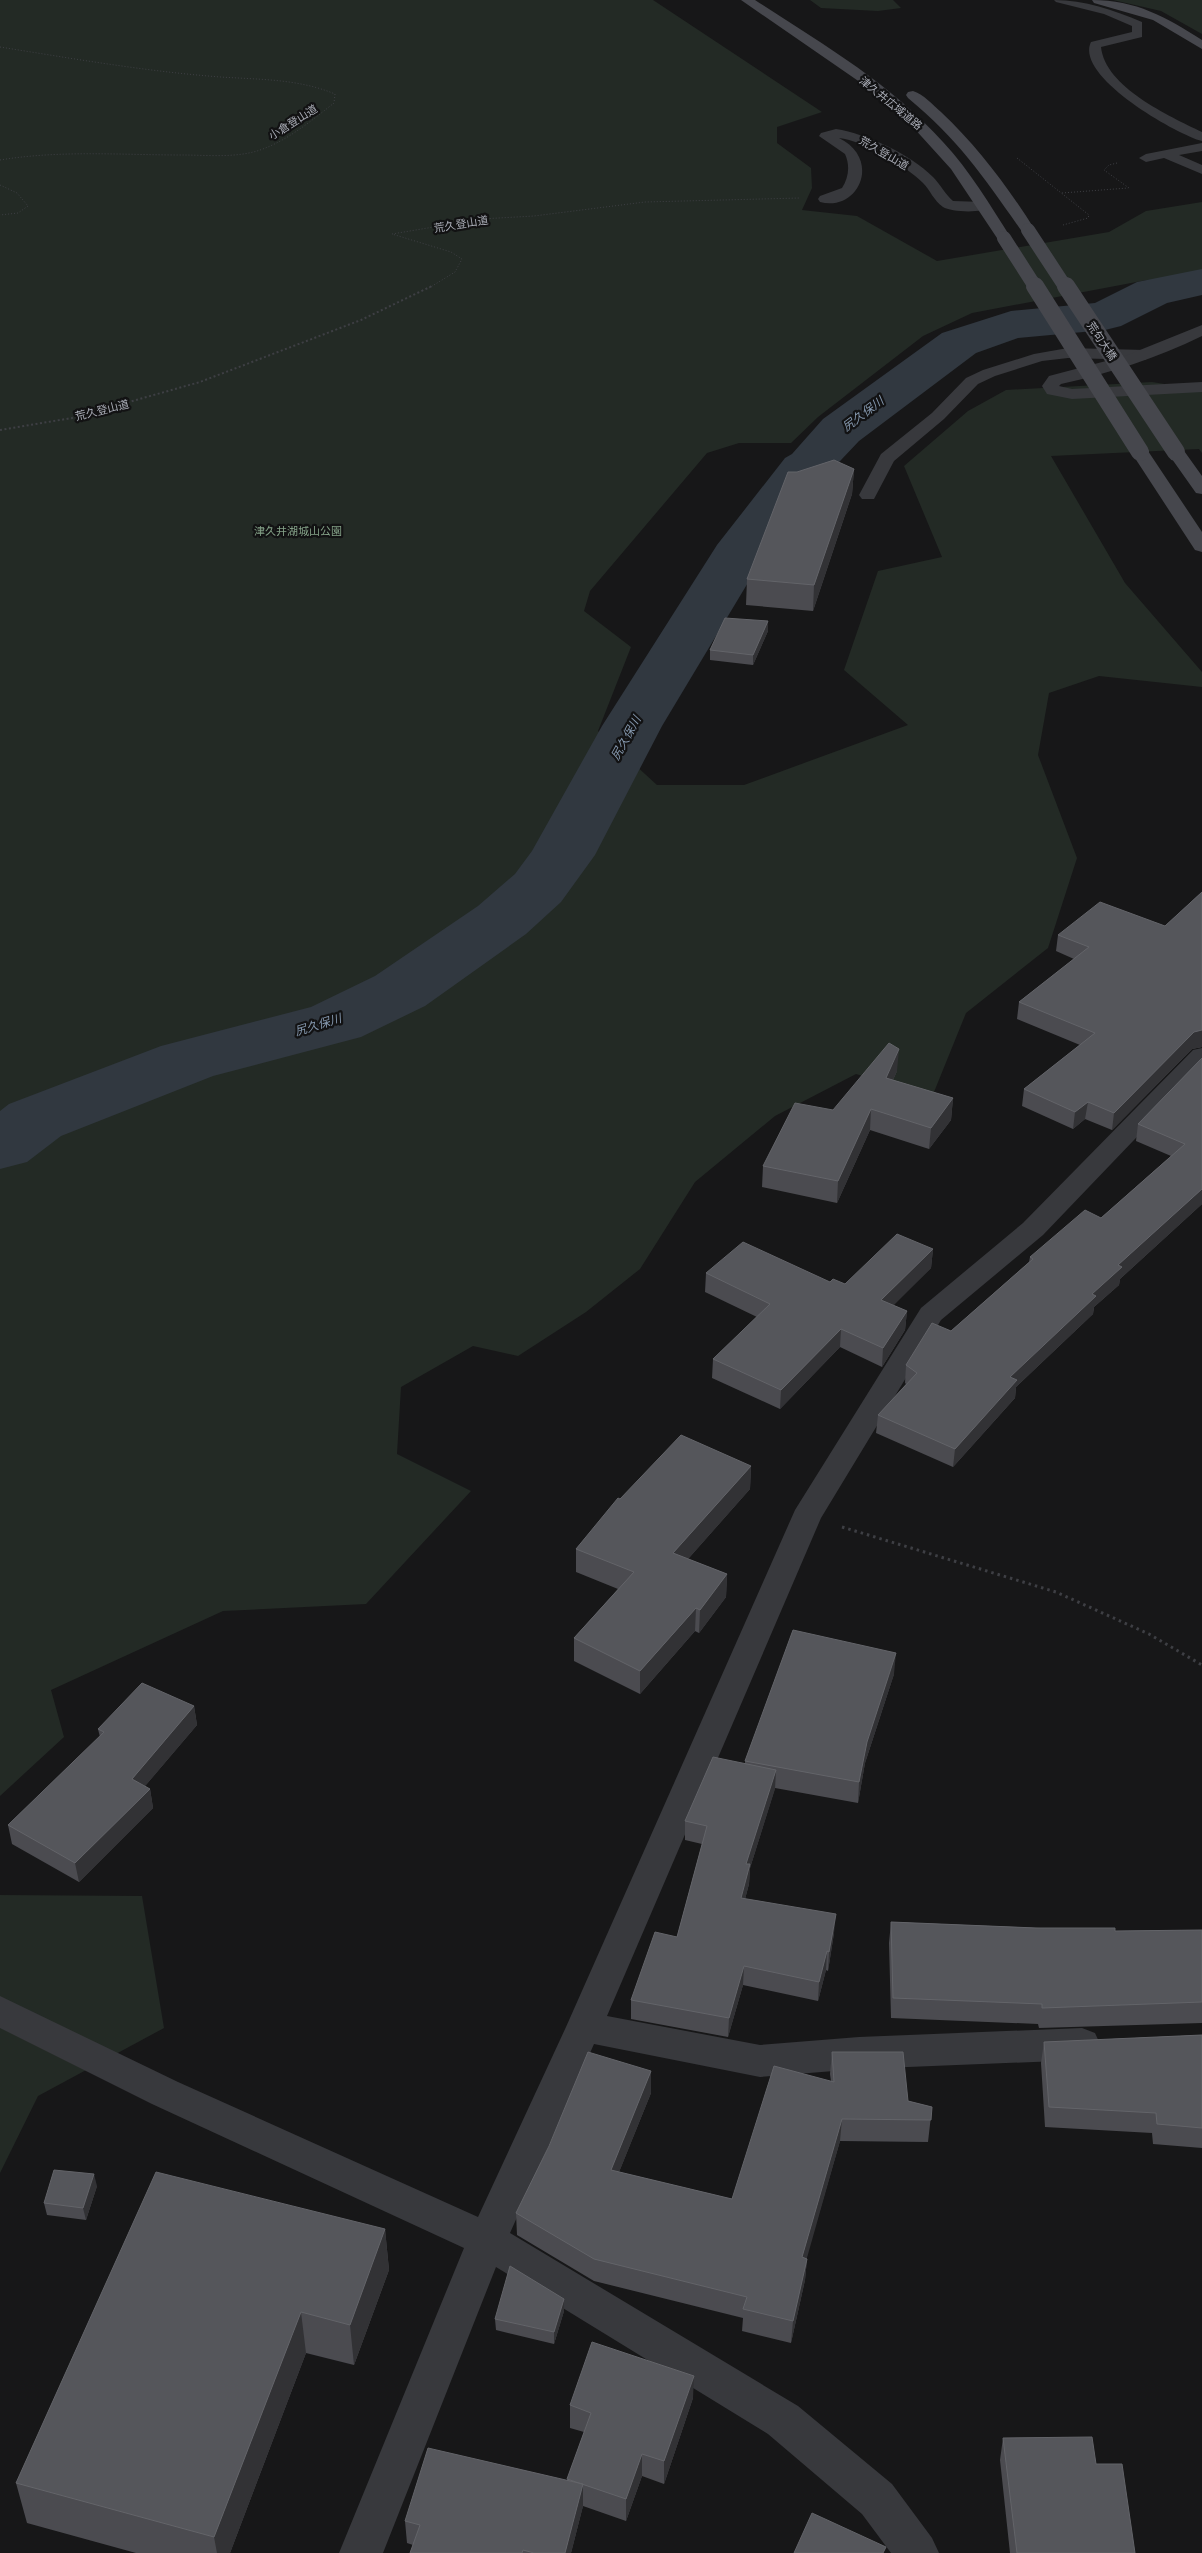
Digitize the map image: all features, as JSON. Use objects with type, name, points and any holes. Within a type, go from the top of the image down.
[{"type":"main road","name":"津久井広域道路","points":[[747,0],[860,77],[911,117],[953,162],[1004,238]]},
{"type":"main road","points":[[1098,0],[1160,18],[1202,45]]},
{"type":"main road","name":"津久井広域道路","points":[[905,89],[945,122],[975,152],[1028,230]]},
{"type":"main road","name":"荒句大橋","points":[[1028,230],[1202,489]]},
{"type":"main road","name":"荒句大橋","points":[[1004,238],[1202,546]]},
{"type":"street","name":"荒久登山道","points":[[825,199],[842,194],[848,190],[855,169],[855,158],[848,149],[826,136],[838,133],[856,137],[892,155],[925,178],[940,192],[945,203],[955,207],[983,206]]},
{"type":"street","points":[[1202,330],[1113,367],[1055,380],[1050,386],[1053,390],[1072,394],[1202,387]]},
{"type":"street","points":[[361,2553],[488,2240],[584,2027],[806,1517],[931,1314],[1034,1230],[1202,1054]]},
{"type":"street","points":[[0,2011],[165,2093],[488,2240],[783,2420],[877,2499],[917,2553]]},
{"type":"street","points":[[584,2027],[760,2060],[859,2053],[1114,2042]]},
{"type":"lane","points":[[1060,0],[1108,12],[1138,24],[1138,34],[1095,45],[1096,62],[1102,73],[1138,101],[1174,124],[1202,137]]},
{"type":"lane","points":[[1146,158],[1202,147]]},
{"type":"lane","points":[[1165,154],[1202,170]]},
{"type":"lane","points":[[868,495],[887,458],[938,416],[972,381],[989,373],[1040,357],[1068,354],[1145,355]]},
{"type":"path","name":"小倉登山道","points":[[0,47],[84,61],[208,76],[294,81],[316,86],[335,94],[334,103],[311,121],[283,139],[257,152],[216,155],[67,154],[0,160]]},
{"type":"path","points":[[1016,158],[1089,215],[1088,218],[1062,226]]},
{"type":"path","points":[[1062,193],[1129,188],[1104,170]]},
{"type":"path","points":[[0,185],[17,193],[28,206],[18,213],[0,215]]},
{"type":"path","name":"荒久登山道","points":[[0,430],[72,418],[137,401],[208,379],[362,320],[439,283],[455,272],[462,259],[451,252],[399,238],[392,234],[472,220],[534,216],[645,202],[758,198],[825,199]]},
{"type":"path","points":[[806,1517],[1056,1592],[1149,1634],[1202,1665]]},
{"type":"green space","name":"津久井湖城山公園","points":[[0,0],[653,0],[822,112],[777,127],[777,143],[811,168],[812,188],[802,210],[857,216],[937,261],[1109,232],[1146,211],[1202,202],[1202,279],[1147,280],[972,313],[923,336],[818,417],[791,443],[739,443],[707,453],[590,591],[584,611],[631,647],[598,731],[657,785],[744,785],[908,725],[844,670],[878,571],[942,557],[904,466],[968,411],[1006,390],[1152,382],[1202,390],[1202,453],[1199,449],[1051,456],[1125,583],[1202,672],[1202,687],[1099,676],[1049,693],[1038,755],[1077,858],[1048,948],[966,1013],[932,1097],[856,1074],[775,1116],[695,1182],[640,1269],[586,1312],[518,1356],[473,1346],[401,1387],[397,1454],[471,1491],[366,1604],[223,1611],[51,1690],[64,1737],[0,1796]]},
{"type":"green space","points":[[810,0],[893,0],[901,8],[878,11],[821,8]]},
{"type":"green space","points":[[1113,0],[1202,0],[1202,34],[1161,11]]},
{"type":"green space","points":[[0,1895],[142,1896],[164,2028],[38,2096],[0,2173]]},
{"type":"building","points":[[834,460],[854,469],[814,585],[747,579],[788,472],[797,472]]},
{"type":"building","points":[[725,618],[768,621],[753,655],[710,650]]},
{"type":"building","points":[[1202,892],[1202,1030],[1194,1032],[1114,1113],[1088,1102],[1075,1112],[1024,1089],[1095,1033],[1019,1002],[1089,947],[1058,935],[1100,902],[1165,926]]},
{"type":"building","points":[[889,1043],[899,1049],[886,1078],[953,1098],[931,1128],[871,1109],[838,1181],[763,1166],[795,1103],[833,1110]]},
{"type":"building","points":[[1202,1058],[1202,1189],[1118,1265],[1122,1267],[1092,1294],[1096,1296],[1010,1377],[1017,1380],[955,1449],[878,1415],[917,1373],[906,1365],[932,1323],[951,1331],[1033,1259],[1030,1257],[1085,1210],[1101,1218],[1185,1144],[1138,1124]]},
{"type":"building","points":[[897,1234],[933,1249],[881,1300],[907,1311],[883,1348],[841,1329],[781,1390],[713,1359],[770,1304],[706,1273],[743,1242],[830,1282],[833,1279],[845,1284]]},
{"type":"building","points":[[681,1435],[751,1466],[673,1553],[727,1574],[700,1610],[696,1608],[640,1671],[574,1638],[634,1572],[576,1549],[618,1498],[620,1499]]},
{"type":"building","points":[[793,1630],[896,1653],[867,1742],[859,1782],[745,1761]]},
{"type":"building","points":[[142,1683],[194,1706],[132,1779],[150,1789],[75,1863],[8,1825],[104,1732],[98,1729]]},
{"type":"building","points":[[713,1757],[776,1770],[746,1864],[750,1864],[741,1898],[836,1914],[829,1952],[827,1951],[819,1982],[744,1966],[729,2018],[631,2000],[655,1932],[677,1937],[707,1826],[685,1821]]},
{"type":"building","points":[[891,1922],[1036,1928],[1115,1928],[1115,1931],[1202,1930],[1202,2002],[1042,2008],[1042,2004],[893,1998]]},
{"type":"building","points":[[1202,2035],[1202,2128],[1157,2124],[1156,2113],[1049,2107],[1044,2042]]},
{"type":"building","points":[[588,2052],[651,2071],[611,2170],[732,2199],[774,2066],[834,2082],[832,2052],[903,2052],[908,2101],[932,2107],[931,2120],[842,2119],[802,2257],[807,2259],[793,2321],[743,2309],[747,2297],[594,2259],[516,2213],[549,2146]]},
{"type":"building","points":[[54,2170],[94,2174],[83,2208],[44,2203]]},
{"type":"building","points":[[156,2172],[385,2229],[350,2325],[301,2312],[214,2537],[16,2483]]},
{"type":"building","points":[[510,2266],[564,2299],[554,2332],[495,2319]]},
{"type":"building","points":[[592,2342],[694,2376],[664,2461],[642,2454],[626,2499],[567,2479],[591,2413],[570,2405]]},
{"type":"building","points":[[1092,2437],[1096,2464],[1122,2464],[1135,2553],[1017,2553],[1003,2438]]},
{"type":"building","points":[[428,2448],[583,2484],[565,2553],[534,2553],[523,2550],[522,2553],[410,2553],[420,2525],[405,2521]]},
{"type":"building","points":[[812,2513],[886,2547],[883,2553],[794,2553]]},
{"type":"waterway","name":"尻久保川","points":[[0,1146],[35,1120],[187,1061],[336,1022],[400,991],[502,920],[538,888],[562,855],[632,726],[744,545],[800,476],[803,469],[810,465],[841,430],[959,343],[1011,325],[1105,316],[1153,292],[1202,282]]}]
